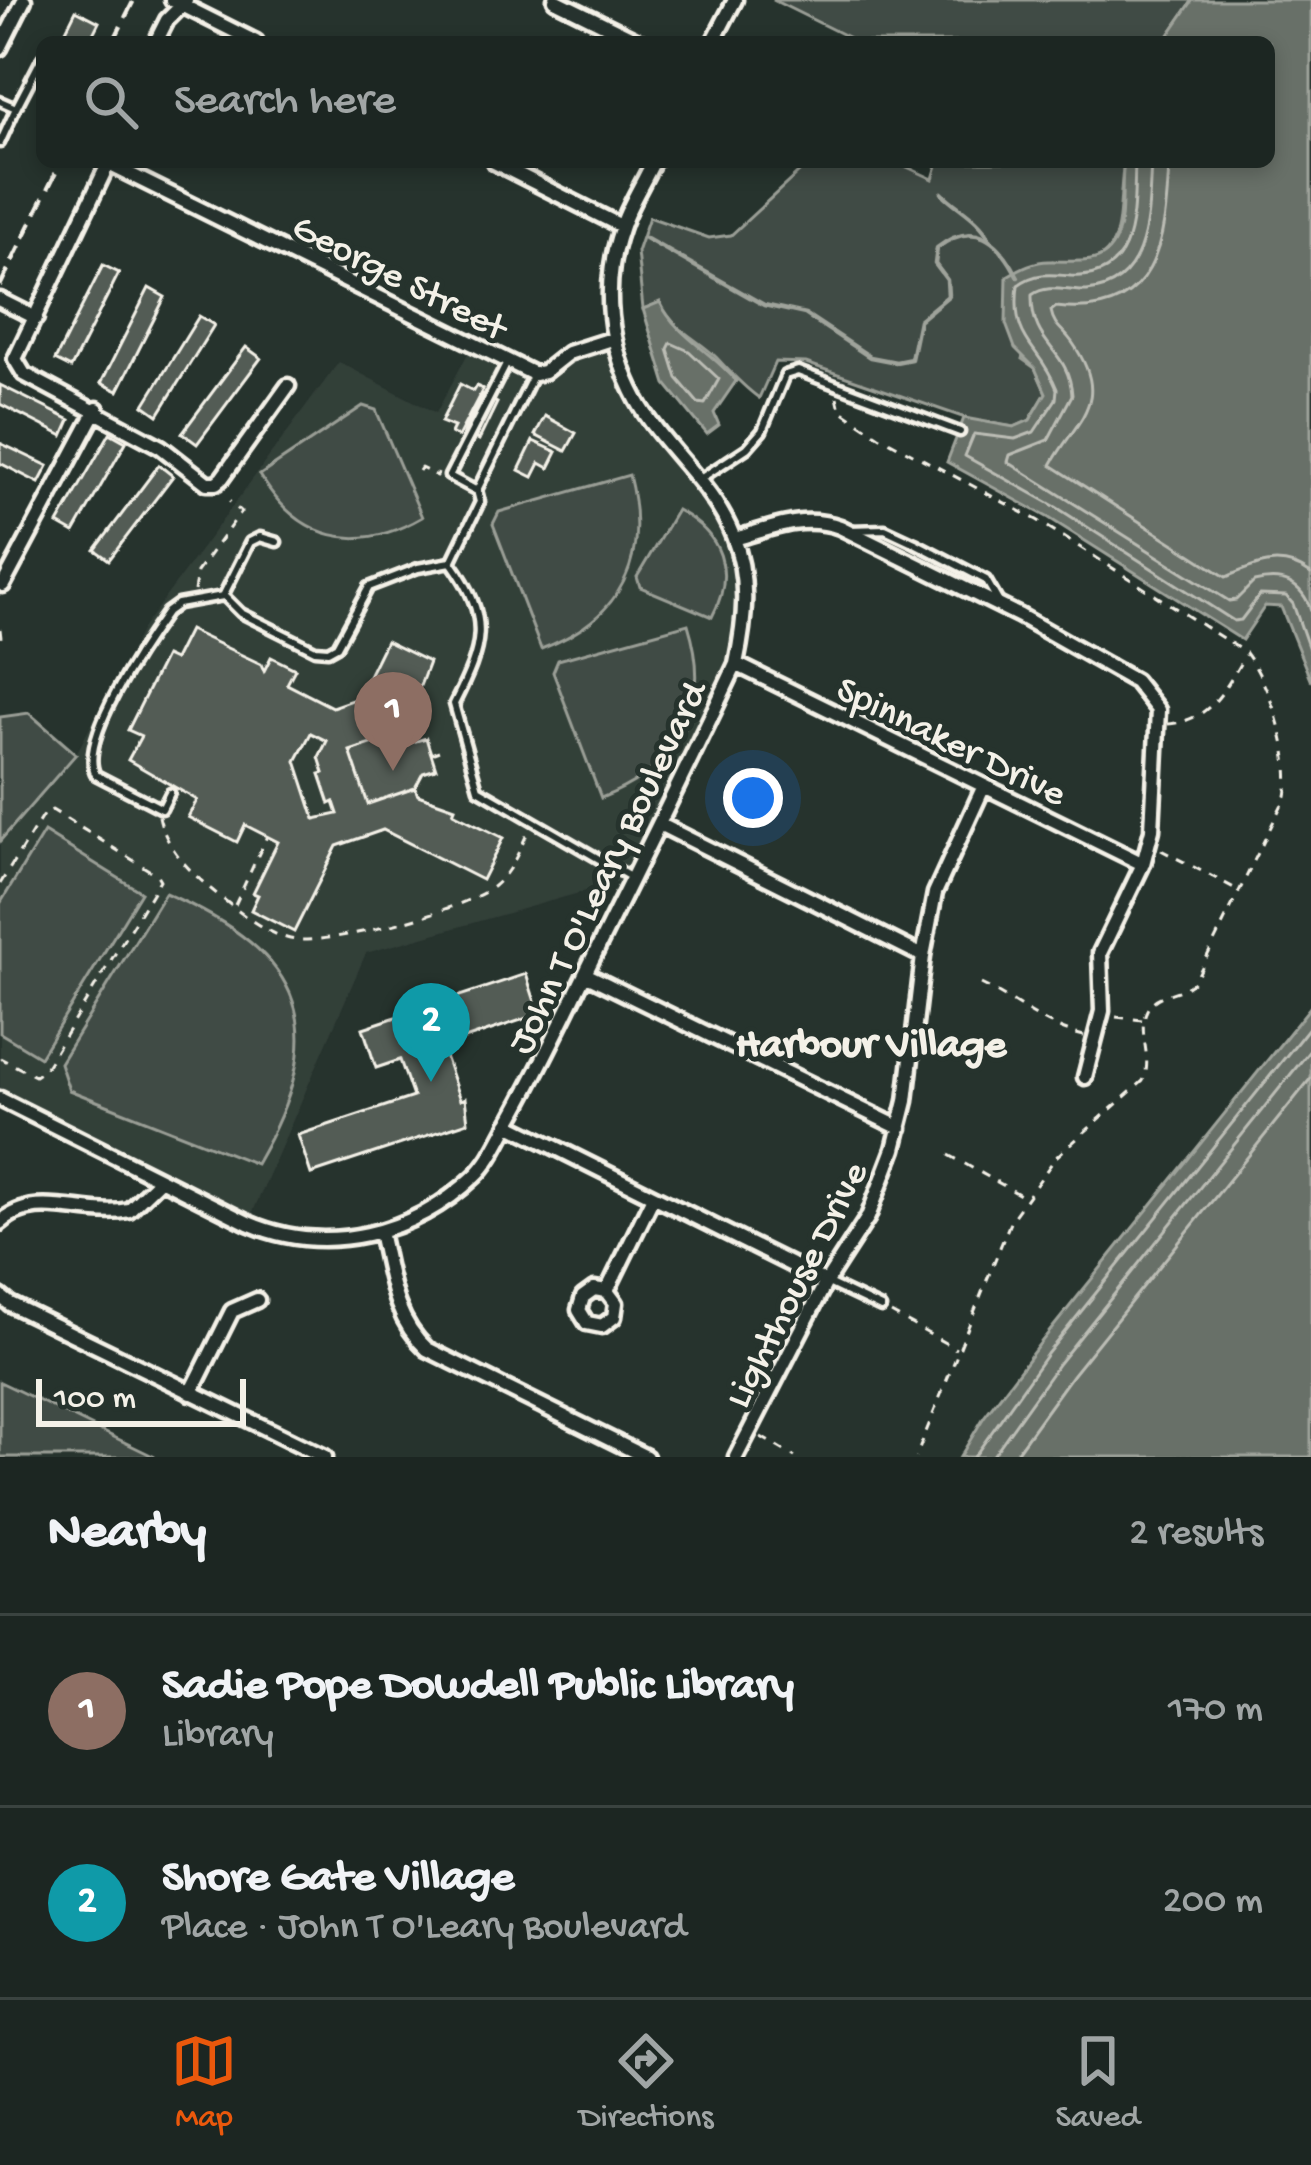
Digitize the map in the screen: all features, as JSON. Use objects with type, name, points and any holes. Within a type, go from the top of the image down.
[{"type":"street","points":[[0,48],[24,0]]},
{"type":"street","points":[[555,0],[628,36]]},
{"type":"street","points":[[716,36],[735,0]]},
{"type":"street","points":[[159,36],[180,2],[245,36]]},
{"type":"street","points":[[107,168],[29,315],[16,365],[24,374],[161,447],[207,483],[216,483],[289,386]]},
{"type":"street","name":"George Street","points":[[120,168],[534,374]]},
{"type":"street","points":[[506,168],[621,226]]},
{"type":"street","name":"John T O'Leary Boulevard","points":[[0,1099],[278,1236],[317,1239],[380,1232],[446,1202],[485,1165],[661,825],[736,664],[746,604],[735,539],[700,479],[638,401],[612,339],[611,287],[621,226],[650,168]]},
{"type":"street","points":[[0,300],[29,315]]},
{"type":"street","points":[[534,374],[544,372],[568,352],[612,339]]},
{"type":"street","points":[[3,585],[97,409]]},
{"type":"street","points":[[735,539],[801,520],[821,521],[1001,607],[1135,681],[1152,699],[1160,724],[1148,845],[1100,953],[1102,1016],[1085,1077]]},
{"type":"street","name":"Spinnaker Drive","points":[[736,664],[1143,864]]},
{"type":"street","name":"Lighthouse Drive","points":[[736,1457],[826,1282],[868,1217],[907,1100],[923,956],[944,869],[983,788]]},
{"type":"street","points":[[661,825],[923,956]]},
{"type":"street","points":[[585,974],[900,1128]]},
{"type":"street","points":[[508,1124],[826,1282]]},
{"type":"street","points":[[0,1223],[35,1205],[92,1212],[129,1210],[159,1180]]},
{"type":"street","points":[[607,1291],[653,1197]]},
{"type":"street","points":[[380,1232],[398,1308],[406,1326],[427,1348],[646,1457]]},
{"type":"street","points":[[0,1296],[325,1457]]},
{"type":"street","points":[[191,1393],[232,1311],[257,1300]]},
{"type":"lane","points":[[0,143],[36,70]]},
{"type":"lane","points":[[0,100],[16,109]]},
{"type":"lane","points":[[477,490],[449,476],[508,361]]},
{"type":"lane","points":[[700,479],[747,448],[761,431],[784,375],[798,371],[960,432]]},
{"type":"lane","points":[[452,562],[481,502],[477,490],[534,374]]},
{"type":"lane","points":[[224,596],[250,542],[260,537],[278,542]]},
{"type":"lane","points":[[224,596],[241,613],[315,650],[328,651],[337,646],[369,586],[418,568],[452,562]]},
{"type":"lane","points":[[452,562],[481,631],[476,662],[454,704],[478,789],[632,878]]},
{"type":"lane","points":[[170,793],[162,808],[96,775],[91,757],[97,734],[137,655],[167,612],[178,604],[224,596]]},
{"type":"lane","points":[[826,1282],[881,1308]]},
{"type":"path","points":[[834,386],[840,410],[879,436],[1036,520],[1246,653],[1259,675],[1286,750],[1289,784],[1192,985],[1155,999],[1144,1021],[1149,1064],[1143,1081],[1074,1138],[1025,1197],[993,1258],[916,1457]]},
{"type":"path","points":[[419,472],[437,476],[440,471],[449,476]]},
{"type":"path","points":[[194,592],[197,572],[241,512],[229,501]]},
{"type":"path","points":[[0,629],[1,638]]},
{"type":"path","points":[[1160,724],[1194,719],[1210,710],[1246,653]]},
{"type":"path","points":[[431,754],[439,751]]},
{"type":"path","points":[[162,808],[160,821],[175,850],[206,884],[234,907],[288,938],[307,941],[445,910],[481,896],[499,883],[534,819]]},
{"type":"path","points":[[0,884],[43,815],[52,810],[160,880],[44,1070],[28,1075],[0,1058]]},
{"type":"path","points":[[234,907],[266,836]]},
{"type":"path","points":[[1148,845],[1239,891]]},
{"type":"path","points":[[980,984],[1018,1002],[1060,1032],[1098,1039]]},
{"type":"path","points":[[1102,1016],[1144,1021]]},
{"type":"path","points":[[949,1155],[1025,1197]]},
{"type":"path","points":[[881,1308],[958,1350]]},
{"type":"path","points":[[747,1435],[770,1439],[795,1457]]},
{"type":"shaded area","points":[[773,0],[1193,0],[1168,36],[846,36]]},
{"type":"shaded area","points":[[804,168],[909,168],[933,179],[936,168],[1123,168],[1119,221],[1108,250],[1097,259],[1079,263],[1053,261],[1022,359],[1035,368],[1046,393],[1030,420],[1014,427],[974,421],[806,363],[775,362],[759,398],[678,327],[660,303],[643,309],[637,252],[649,217],[709,238],[731,235]]},
{"type":"shaded area","points":[[612,339],[638,401],[735,539],[742,636],[632,878],[366,953],[248,1223],[0,1099],[0,841],[76,754],[142,629],[339,362],[436,413],[473,344],[534,374]]},
{"type":"shaded area","points":[[363,406],[376,410],[422,517],[375,536],[331,535],[292,514],[260,475]]},
{"type":"shaded area","points":[[629,475],[636,533],[624,582],[592,620],[541,649],[493,524],[499,512]]},
{"type":"shaded area","points":[[677,510],[705,530],[720,555],[723,584],[712,617],[640,587],[637,577]]},
{"type":"shaded area","points":[[688,624],[696,682],[684,730],[652,769],[601,798],[553,672],[558,660]]},
{"type":"shaded area","points":[[29,713],[76,754],[0,841],[0,717]]},
{"type":"shaded area","points":[[44,832],[141,892],[40,1057],[0,1033],[0,904]]},
{"type":"shaded area","points":[[165,893],[250,942],[277,970],[293,1001],[299,1035],[295,1074],[256,1164],[69,1090],[60,1063]]},
{"type":"shaded area","points":[[0,1382],[21,1392],[155,1457],[0,1457]]},
{"type":"water","points":[[1193,0],[1311,0],[1311,681],[1281,607],[1265,606],[1242,640],[1049,518],[947,462],[964,418],[1014,427],[1030,420],[1046,393],[1035,368],[1015,348],[1006,324],[1007,276],[1040,262],[1089,260],[1106,253],[1118,235],[1124,168],[1275,168],[1275,36],[1168,36]]},
{"type":"water","points":[[660,302],[675,325],[736,381],[714,413],[719,425],[707,434],[666,384],[643,309]]},
{"type":"water","points":[[1311,1006],[1311,1457],[960,1457],[1038,1346]]},
{"type":"building","points":[[76,10],[99,22],[92,36],[63,36]]},
{"type":"building","points":[[103,265],[119,273],[71,368],[55,360]]},
{"type":"building","points":[[149,288],[165,297],[118,391],[101,383]]},
{"type":"building","points":[[199,316],[214,325],[158,415],[144,405]]},
{"type":"building","points":[[246,347],[261,358],[197,444],[182,433]]},
{"type":"building","points":[[460,384],[473,391],[476,386],[483,389],[458,437],[451,433],[454,427],[441,422]]},
{"type":"building","points":[[0,385],[70,420],[63,436],[0,404]]},
{"type":"building","points":[[482,395],[497,403],[479,440],[464,432]]},
{"type":"building","points":[[545,416],[576,433],[566,451],[535,435]]},
{"type":"building","points":[[110,433],[126,442],[74,533],[58,524]]},
{"type":"building","points":[[533,441],[557,452],[549,468],[540,463],[533,477],[519,470]]},
{"type":"building","points":[[0,443],[48,466],[39,483],[0,463]]},
{"type":"building","points":[[159,465],[173,476],[109,560],[95,550]]},
{"type":"building","points":[[189,630],[261,664],[264,671],[271,657],[295,669],[287,684],[332,707],[358,698],[386,641],[429,662],[411,710],[405,707],[395,728],[398,735],[350,751],[368,804],[415,788],[418,795],[455,808],[453,813],[503,838],[482,880],[383,830],[337,846],[294,932],[251,910],[258,895],[253,893],[278,842],[245,825],[237,842],[188,817],[197,800],[128,760],[141,736],[128,730],[165,656],[174,660]],"holes":[[[311,733],[327,741],[319,757],[324,773],[320,774],[338,814],[315,819],[296,761]]]},
{"type":"building","points":[[398,735],[413,742],[426,738],[436,769],[423,773],[415,788],[368,804],[350,751]]},
{"type":"building","points":[[526,974],[539,1014],[426,1052],[429,1061],[445,1056],[460,1100],[465,1098],[468,1122],[311,1174],[298,1135],[413,1097],[400,1060],[376,1068],[363,1028]]},
{"type":"waterway","points":[[942,193],[989,238]]},
{"type":"waterway","points":[[645,238],[764,305],[805,314],[870,357],[896,362],[911,359],[919,320],[948,296],[947,280],[935,264],[937,248],[963,235],[984,237],[1003,252],[1018,277]]},
{"type":"railway","points":[[116,36],[134,0]]},
{"type":"railway","points":[[0,286],[58,168]]},
{"type":"place","name":"Sadie Pope Dowdell Public Library","points":[[393,771]]},
{"type":"place","name":"Shore Gate Village","points":[[431,1082]]},
{"type":"district","name":"Harbour Village","points":[[871,1040]]}]
